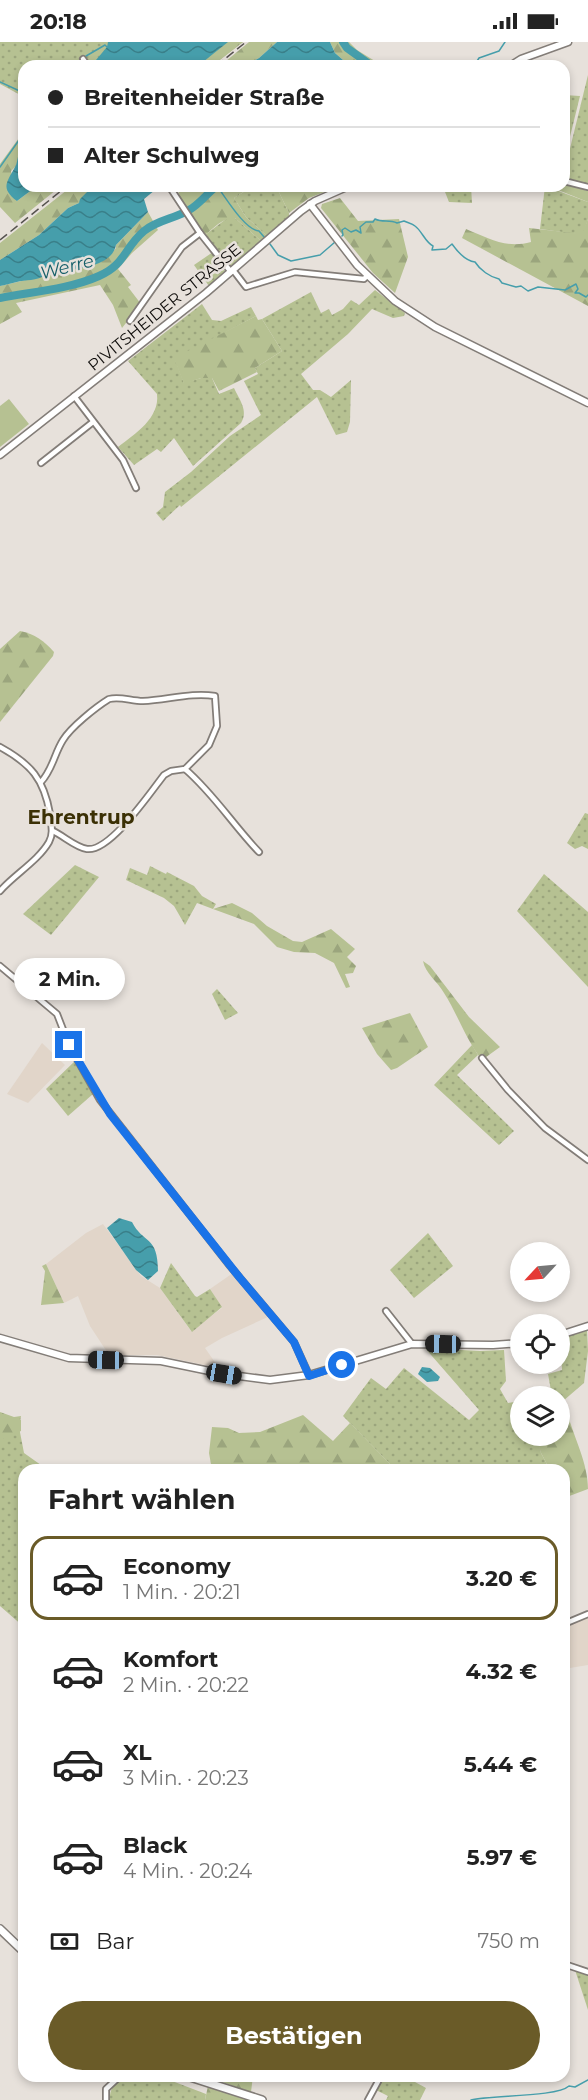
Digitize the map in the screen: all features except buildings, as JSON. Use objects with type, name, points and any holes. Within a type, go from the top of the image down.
[{"type":"main road","points":[[0,1929],[18,1946]]},
{"type":"main road","points":[[206,2082],[262,2100]]},
{"type":"street","points":[[520,60],[568,42]]},
{"type":"street","points":[[570,182],[588,187]]},
{"type":"street","points":[[173,192],[200,234],[246,287],[294,272],[364,279],[367,276]]},
{"type":"street","name":"PIVITSHEIDER STRASSE","points":[[0,455],[232,271],[310,204],[337,192]]},
{"type":"street","points":[[310,204],[367,276],[395,301],[426,322],[588,403]]},
{"type":"street","points":[[130,321],[182,247],[200,234]]},
{"type":"street","points":[[74,396],[123,460],[136,488]]},
{"type":"street","points":[[41,463],[93,422]]},
{"type":"street","points":[[41,782],[49,773],[63,740],[72,729],[109,699],[142,701],[170,697],[215,696],[217,726],[209,745],[185,769],[171,771],[164,775],[118,832],[100,846],[90,849],[81,847],[52,831]]},
{"type":"street","points":[[0,747],[14,755],[41,782],[47,794],[52,831],[50,841],[42,851],[0,891]]},
{"type":"street","points":[[185,769],[213,796],[241,833],[259,852]]},
{"type":"street","points":[[0,966],[57,1014],[69,1045],[100,1100],[230,1266],[290,1335],[300,1351],[309,1376]]},
{"type":"street","points":[[482,1058],[508,1090],[545,1128],[588,1160]]},
{"type":"street","points":[[386,1311],[412,1344]]},
{"type":"street","points":[[570,1332],[588,1326]]},
{"type":"street","points":[[0,1338],[69,1358],[161,1361],[235,1376],[270,1380],[309,1376],[412,1344],[510,1343]]},
{"type":"street","points":[[570,1622],[588,1614]]},
{"type":"street","points":[[570,1966],[588,1972]]},
{"type":"street","points":[[106,2100],[106,2089],[114,2082]]},
{"type":"street","points":[[368,2100],[378,2082]]},
{"type":"shaded area","points":[[42,1043],[65,1065],[28,1103],[7,1094]]},
{"type":"shaded area","points":[[103,1224],[141,1276],[160,1288],[191,1331],[222,1308],[210,1289],[233,1273],[270,1316],[205,1348],[219,1368],[157,1355],[109,1355],[90,1326],[78,1296],[64,1303],[46,1264],[86,1233]]},
{"type":"shaded area","points":[[588,1616],[588,1665],[570,1668],[570,1623]]},
{"type":"green space","points":[[0,42],[243,42],[220,60],[18,60],[18,94],[0,84]]},
{"type":"green space","points":[[228,42],[243,42],[220,60],[206,60]]},
{"type":"green space","points":[[249,42],[277,42],[255,60],[227,60]]},
{"type":"green space","points":[[330,42],[349,42],[373,60],[343,60],[335,53]]},
{"type":"green space","points":[[588,75],[588,184],[570,180],[570,148]]},
{"type":"green space","points":[[570,95],[580,96],[570,137]]},
{"type":"green space","points":[[18,139],[18,160],[11,171],[17,201],[29,192],[54,192],[15,223],[0,207],[0,164]]},
{"type":"green space","points":[[570,186],[588,191],[588,202],[563,192],[570,192]]},
{"type":"green space","points":[[64,192],[88,192],[79,203],[68,208],[39,235],[0,260],[0,243]]},
{"type":"green space","points":[[179,192],[244,192],[234,198],[246,217],[267,236],[261,241],[235,218],[223,221],[205,235],[181,199]]},
{"type":"green space","points":[[244,192],[279,192],[289,216],[267,236],[246,217],[234,198]]},
{"type":"green space","points":[[279,192],[324,192],[309,198],[289,213]]},
{"type":"green space","points":[[445,192],[471,192],[472,203],[449,202]]},
{"type":"green space","points":[[544,192],[561,192],[588,202],[588,219],[583,235],[540,229]]},
{"type":"green space","points":[[340,198],[358,221],[399,219],[408,257],[395,293],[373,273],[321,208],[322,204]]},
{"type":"green space","points":[[148,212],[158,230],[118,269],[131,285],[128,287],[141,304],[122,328],[113,305],[100,285],[16,303],[22,312],[0,324],[0,286],[62,270],[92,266],[110,255],[116,245]]},
{"type":"green space","points":[[231,217],[261,241],[232,266],[205,235]]},
{"type":"green space","points":[[588,219],[588,306],[462,238],[466,229],[497,242],[522,244],[531,242],[529,228],[582,234]]},
{"type":"green space","points":[[213,252],[225,271],[209,286],[194,265]]},
{"type":"green space","points":[[375,290],[405,313],[404,316],[393,318],[372,309],[348,334],[301,374],[313,390],[320,390],[331,397],[351,380],[350,422],[347,432],[336,435],[317,397],[181,507],[180,505],[163,521],[156,513],[163,507],[165,492],[191,472],[230,436],[261,415],[244,381],[258,374],[255,368],[282,351],[262,319],[311,292],[321,313],[329,309],[332,315],[343,309],[351,300],[359,305]]},
{"type":"green space","points":[[202,304],[212,320],[221,321],[251,307],[256,316],[175,359],[184,383],[201,378],[212,378],[219,394],[234,388],[242,405],[243,419],[193,466],[174,438],[161,452],[157,449],[134,465],[118,447],[145,425],[155,411],[157,394],[128,361]]},
{"type":"green space","points":[[256,316],[258,320],[262,319],[282,351],[255,368],[257,372],[219,391],[212,378],[201,378],[184,384],[174,358]]},
{"type":"green space","points":[[9,399],[29,424],[0,447],[0,406]]},
{"type":"green space","points":[[20,631],[39,638],[54,652],[0,722],[0,649]]},
{"type":"green space","points":[[585,813],[588,814],[588,849],[582,846],[575,849],[567,843]]},
{"type":"green space","points":[[75,865],[99,877],[51,935],[23,914]]},
{"type":"green space","points":[[150,866],[194,886],[202,896],[216,904],[213,909],[197,903],[185,925],[174,906],[164,898],[126,880],[130,868],[147,875]]},
{"type":"green space","points":[[544,874],[588,912],[588,987],[517,911]]},
{"type":"green space","points":[[232,903],[252,913],[267,926],[293,941],[302,942],[331,929],[355,949],[347,957],[356,966],[353,973],[345,974],[350,987],[346,988],[334,963],[315,953],[294,952],[277,947],[254,924],[213,909]]},
{"type":"green space","points":[[423,961],[430,966],[469,1017],[500,1047],[482,1060],[449,1001],[426,970]]},
{"type":"green space","points":[[217,989],[238,1013],[225,1020],[212,994]]},
{"type":"green space","points":[[410,1013],[428,1047],[391,1070],[377,1054],[362,1028]]},
{"type":"green space","points":[[472,1045],[478,1055],[457,1075],[514,1131],[499,1145],[434,1085]]},
{"type":"green space","points":[[75,1061],[93,1094],[68,1116],[46,1089]]},
{"type":"green space","points":[[428,1233],[453,1266],[414,1298],[390,1270]]},
{"type":"green space","points":[[171,1263],[195,1296],[210,1289],[222,1307],[192,1332],[160,1288]]},
{"type":"green space","points":[[46,1264],[64,1303],[41,1305],[45,1271],[42,1266]]},
{"type":"green space","points":[[587,1330],[588,1351],[584,1383],[570,1395],[570,1386],[550,1386],[548,1374],[570,1374],[570,1335]]},
{"type":"green space","points":[[425,1348],[504,1350],[506,1381],[500,1389],[508,1403],[510,1403],[510,1446],[539,1446],[547,1464],[390,1464],[343,1416],[371,1378],[386,1389],[404,1368],[469,1420],[479,1410]]},
{"type":"green space","points":[[0,1412],[14,1417],[21,1416],[19,1427],[24,1453],[40,1464],[18,1464],[18,1622],[0,1606]]},
{"type":"green space","points":[[0,1413],[21,1420],[21,1431],[0,1440]]},
{"type":"green space","points":[[303,1415],[333,1441],[350,1423],[390,1464],[211,1464],[209,1453],[212,1427],[228,1428],[239,1433],[260,1432]]},
{"type":"green space","points":[[570,1421],[583,1460],[588,1489],[570,1496],[570,1464],[547,1464],[539,1446],[570,1446]]},
{"type":"green space","points":[[575,1970],[588,1975],[588,2010]]},
{"type":"green space","points":[[175,2082],[206,2094],[205,2100],[110,2100],[116,2083]]},
{"type":"green space","points":[[222,2082],[252,2082],[251,2092]]},
{"type":"green space","points":[[381,2082],[415,2082],[426,2088],[420,2100],[386,2100],[388,2096],[376,2090]]},
{"type":"green space","points":[[208,2086],[252,2100],[205,2100]]},
{"type":"water","points":[[108,42],[228,42],[206,60],[96,60],[107,47]]},
{"type":"water","points":[[277,42],[330,42],[335,53],[343,60],[255,60]]},
{"type":"water","points":[[18,157],[18,192],[29,192],[17,201],[7,188]]},
{"type":"water","points":[[87,192],[153,192],[144,199],[148,212],[102,262],[0,286],[0,260],[39,235],[68,208],[79,203]]},
{"type":"water","points":[[119,1218],[132,1222],[153,1245],[158,1271],[148,1280],[136,1270],[107,1228]]},
{"type":"water","points":[[422,1367],[430,1368],[440,1377],[438,1381],[427,1382],[418,1374]]},
{"type":"waterway","name":"Werre","points":[[343,42],[347,48],[364,60]]},
{"type":"waterway","points":[[478,60],[499,51],[505,42]]},
{"type":"waterway","points":[[86,56],[105,45],[107,47]]},
{"type":"waterway","points":[[0,82],[18,90]]},
{"type":"waterway","points":[[0,167],[18,142]]},
{"type":"waterway","name":"Werre","points":[[0,298],[76,284],[108,272],[144,231],[154,224],[189,210],[211,192]]},
{"type":"waterway","points":[[221,192],[242,219],[264,237]]},
{"type":"waterway","points":[[342,236],[342,230],[345,228],[351,232],[356,230],[361,233],[360,227],[375,219],[397,223],[404,221],[417,228],[433,246],[432,250],[446,249],[452,244],[465,258],[475,262],[482,270],[502,283],[521,286],[528,291],[538,287],[565,290],[576,284],[578,289],[575,293],[586,297],[588,295]]},
{"type":"waterway","points":[[270,244],[278,255],[291,261],[320,255],[335,242]]},
{"type":"waterway","points":[[471,2100],[552,2092],[569,2086],[575,2087],[588,2080]]},
{"type":"railway","points":[[224,60],[246,42]]},
{"type":"railway","points":[[0,240],[60,192]]},
{"type":"district","name":"Ehrentrup","points":[[81,817]]},
{"type":"route","points":[[69,1045],[110,1114],[164,1179],[250,1291],[285,1329],[300,1351],[309,1376],[342,1365]]}]
